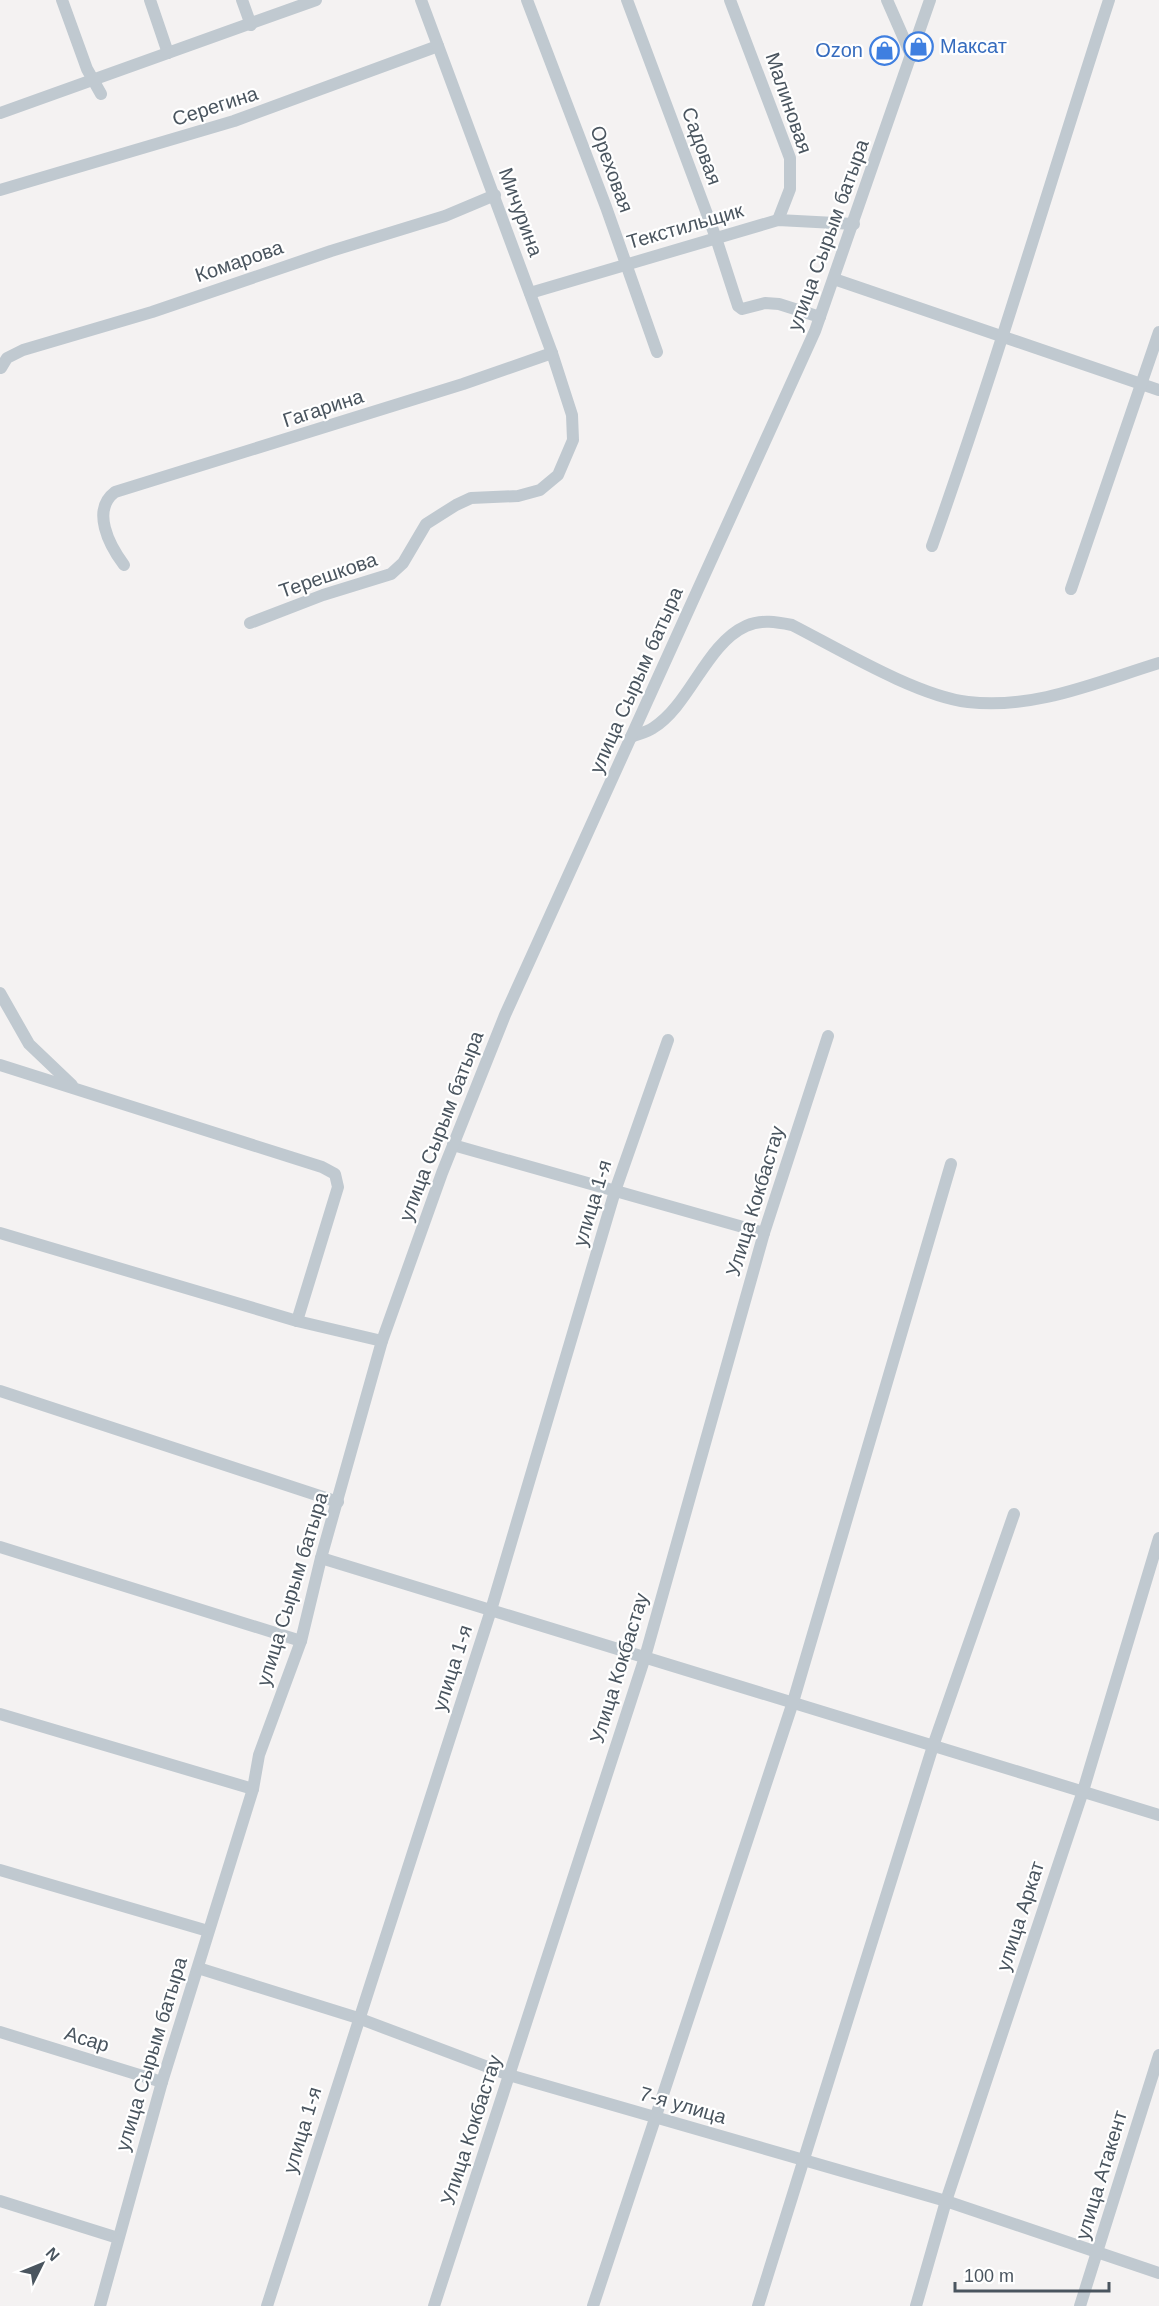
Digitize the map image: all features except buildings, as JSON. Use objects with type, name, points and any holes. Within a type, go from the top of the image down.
[{"type":"street","points":[[62,0],[93,81],[101,94]]},
{"type":"street","points":[[150,0],[168,53]]},
{"type":"street","points":[[242,0],[251,25]]},
{"type":"street","points":[[0,113],[316,0]]},
{"type":"street","name":"Мичурина","points":[[421,0],[552,353],[572,416],[573,440]]},
{"type":"street","name":"Ореховая","points":[[527,0],[657,352]]},
{"type":"street","name":"Садовая","points":[[627,0],[716,238],[738,306],[742,309],[765,303],[779,304],[820,317]]},
{"type":"street","name":"Малиновая","points":[[730,0],[789,158],[790,189],[778,220]]},
{"type":"street","points":[[887,0],[912,57]]},
{"type":"street","name":"улица Сырым батыра","points":[[100,2306],[162,2082],[254,1789],[259,1755],[301,1641],[321,1558],[382,1341],[453,1145],[505,1015],[820,317],[930,0]]},
{"type":"street","points":[[932,546],[968,443],[1000,336],[1045,209],[1109,0]]},
{"type":"street","name":"Серегина","points":[[0,190],[234,121],[438,46]]},
{"type":"street","name":"Комарова","points":[[1,368],[7,358],[23,350],[152,312],[331,251],[445,216],[495,195]]},
{"type":"street","name":"Текстильщик","points":[[530,293],[778,220],[854,224]]},
{"type":"street","points":[[834,279],[1159,390]]},
{"type":"street","points":[[1071,589],[1159,332]]},
{"type":"street","name":"Гагарина","points":[[124,565],[114,552],[102,509],[107,498],[125,487],[229,458],[463,384],[552,353]]},
{"type":"street","name":"Терешкова","points":[[250,623],[322,595],[391,574],[403,563],[426,524],[471,498],[518,496],[540,490],[558,475],[573,440]]},
{"type":"street","points":[[631,737],[653,728],[681,700],[716,652],[732,636],[746,626],[770,621],[792,625],[923,689],[967,702],[1028,701],[1065,694],[1159,663]]},
{"type":"street","points":[[0,993],[28,1044],[75,1088]]},
{"type":"street","name":"Улица Кокбастау","points":[[434,2306],[645,1657],[764,1233],[828,1036]]},
{"type":"street","name":"улица 1-я","points":[[267,2306],[491,1610],[615,1191],[668,1040]]},
{"type":"street","points":[[0,1065],[322,1167],[335,1174],[338,1188],[297,1321]]},
{"type":"street","points":[[453,1145],[764,1233]]},
{"type":"street","points":[[593,2306],[792,1702],[951,1164]]},
{"type":"street","points":[[0,1233],[297,1321],[382,1341]]},
{"type":"street","points":[[0,1391],[338,1502]]},
{"type":"street","points":[[758,2306],[802,2159],[933,1746],[1014,1514]]},
{"type":"street","name":"улица Аркат","points":[[916,2306],[946,2201],[1083,1791],[1159,1538]]},
{"type":"street","points":[[0,1547],[301,1641]]},
{"type":"street","points":[[321,1558],[1159,1815]]},
{"type":"street","points":[[0,1714],[254,1789]]},
{"type":"street","points":[[0,1870],[208,1931]]},
{"type":"street","name":"7-я улица","points":[[198,1968],[358,2018],[509,2075],[946,2201],[1159,2273]]},
{"type":"street","name":"Асар","points":[[0,2032],[162,2082]]},
{"type":"street","name":"улица Атакент","points":[[1080,2306],[1159,2055]]},
{"type":"street","points":[[0,2201],[118,2238]]},
{"type":"place","name":"Максат","points":[[919,46]]},
{"type":"place","name":"Ozon","points":[[884,50]]}]
